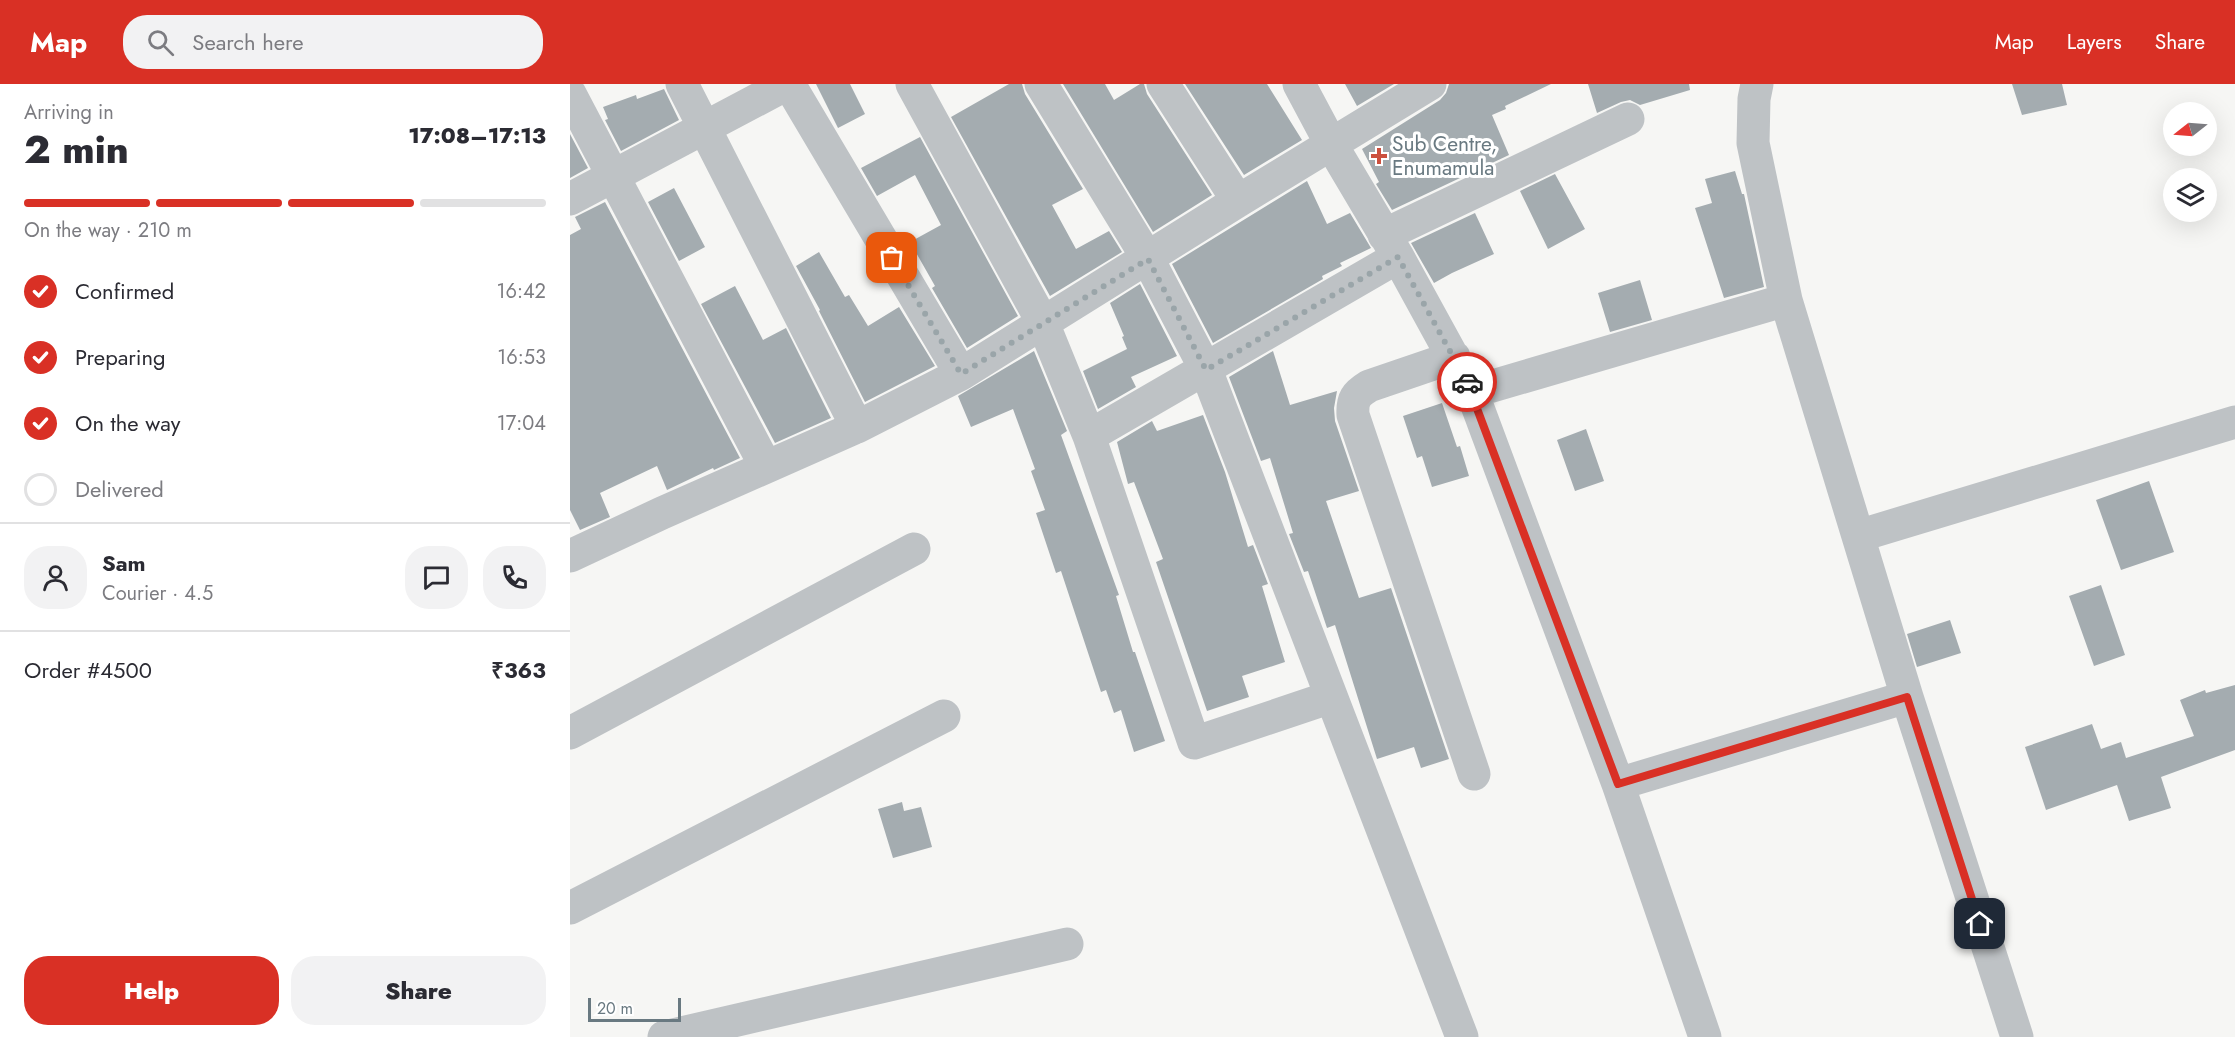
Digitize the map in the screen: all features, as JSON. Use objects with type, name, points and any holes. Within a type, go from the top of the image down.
[{"type":"street","points":[[682,84],[857,427]]},
{"type":"street","points":[[570,199],[788,84],[961,374]]},
{"type":"street","points":[[912,84],[1043,323],[1089,436],[1194,743],[1331,697]]},
{"type":"street","points":[[1041,84],[1148,259],[1206,370],[1462,1037]]},
{"type":"street","points":[[1163,84],[1238,201]]},
{"type":"street","points":[[1299,84],[1472,392],[1618,784],[1705,1037]]},
{"type":"street","points":[[570,556],[857,427],[961,374],[1430,84]]},
{"type":"street","points":[[1757,84],[1754,99],[1753,143],[1786,300],[1907,697],[2017,1037]]},
{"type":"street","points":[[570,94],[766,467]]},
{"type":"street","points":[[1089,436],[1206,370],[1391,246],[1628,119]]},
{"type":"street","points":[[1472,392],[1786,300]]},
{"type":"street","points":[[1454,357],[1369,386],[1357,394],[1352,402],[1352,408],[1356,426],[1474,774]]},
{"type":"street","points":[[1858,536],[2235,422]]},
{"type":"street","points":[[570,733],[914,549]]},
{"type":"street","points":[[1618,784],[1907,697]]},
{"type":"street","points":[[570,908],[944,716]]},
{"type":"street","points":[[664,1037],[1067,944]]},
{"type":"building","points":[[816,84],[850,84],[865,114],[838,128]]},
{"type":"building","points":[[1009,84],[1022,84],[1025,94],[1083,189],[1052,205],[1076,249],[1109,231],[1122,252],[1050,296],[951,117]]},
{"type":"building","points":[[1063,84],[1105,84],[1114,100],[1140,84],[1144,84],[1147,94],[1212,195],[1153,232]]},
{"type":"building","points":[[1185,84],[1267,84],[1302,140],[1244,175]]},
{"type":"building","points":[[1345,84],[1394,84],[1357,106]]},
{"type":"building","points":[[1449,84],[1551,84],[1505,106],[1506,109],[1492,115],[1509,155],[1392,210],[1376,184],[1379,182],[1362,149],[1440,100]]},
{"type":"building","points":[[1588,84],[1689,84],[1690,90],[1640,105],[1630,100],[1621,102],[1597,113]]},
{"type":"building","points":[[2012,84],[2062,84],[2067,105],[2022,115]]},
{"type":"building","points":[[664,89],[679,120],[621,151],[605,120],[608,119],[603,107],[636,95],[637,99]]},
{"type":"building","points":[[570,134],[588,168],[570,178]]},
{"type":"building","points":[[920,137],[1018,316],[967,348],[932,288],[935,286],[910,242],[941,225],[915,175],[877,196],[861,168]]},
{"type":"building","points":[[1735,171],[1742,194],[1744,194],[1764,287],[1724,298],[1695,208],[1712,203],[1705,179]]},
{"type":"building","points":[[1555,174],[1585,229],[1548,249],[1520,191]]},
{"type":"building","points":[[1307,181],[1327,224],[1350,213],[1371,248],[1340,263],[1342,266],[1322,276],[1323,279],[1213,343],[1172,264]]},
{"type":"building","points":[[674,188],[705,247],[679,261],[648,202]]},
{"type":"building","points":[[605,202],[740,458],[667,490],[657,466],[600,493],[610,517],[580,530],[570,510],[570,235],[581,229],[575,217]]},
{"type":"building","points":[[1475,213],[1494,254],[1434,283],[1411,243]]},
{"type":"building","points":[[819,252],[845,297],[849,295],[868,326],[899,307],[935,366],[865,402],[796,266]]},
{"type":"building","points":[[1640,280],[1652,320],[1610,332],[1598,293]]},
{"type":"building","points":[[1140,284],[1177,356],[1131,377],[1136,387],[1098,409],[1083,371],[1127,349],[1110,303]]},
{"type":"building","points":[[735,286],[763,340],[786,328],[831,418],[775,443],[701,304]]},
{"type":"building","points":[[1034,351],[1067,431],[1061,435],[1119,595],[1116,596],[1133,652],[1135,652],[1165,741],[1134,752],[1121,710],[1114,713],[1106,690],[1101,692],[1061,571],[1056,573],[1036,513],[1045,510],[1031,471],[1035,469],[1013,409],[971,427],[958,396]]},
{"type":"building","points":[[1273,351],[1290,405],[1337,391],[1334,408],[1335,421],[1359,491],[1326,501],[1359,598],[1391,588],[1449,759],[1421,768],[1414,747],[1377,759],[1335,625],[1327,628],[1308,571],[1304,572],[1289,534],[1293,533],[1270,458],[1261,461],[1229,377]]},
{"type":"building","points":[[1442,403],[1457,447],[1460,446],[1469,476],[1432,487],[1422,456],[1417,458],[1403,416]]},
{"type":"building","points":[[1203,415],[1225,472],[1248,547],[1253,545],[1268,584],[1262,586],[1285,662],[1242,676],[1249,697],[1207,711],[1156,562],[1163,559],[1134,482],[1128,484],[1117,442],[1152,421],[1157,431]]},
{"type":"building","points":[[1586,429],[1604,481],[1575,491],[1557,440]]},
{"type":"building","points":[[2149,481],[2174,552],[2121,570],[2096,500]]},
{"type":"building","points":[[2101,585],[2125,655],[2094,666],[2069,596]]},
{"type":"building","points":[[1950,620],[1961,653],[1917,667],[1907,634]]},
{"type":"building","points":[[2235,685],[2235,750],[2161,777],[2171,808],[2129,821],[2117,785],[2046,810],[2025,747],[2092,724],[2101,749],[2121,742],[2126,758],[2194,736],[2180,700],[2205,690],[2206,693]]},
{"type":"building","points":[[902,802],[904,811],[921,807],[932,847],[893,858],[878,809]]},
{"type":"way so far","points":[[892,258],[961,374],[1148,259],[1206,370],[1398,257],[1467,382]]},
{"type":"place","name":"Sub Centre, Enumamula","points":[[1379,156]]},
{"type":"route","points":[[1467,382],[1618,784],[1907,697],[1980,924]]}]
